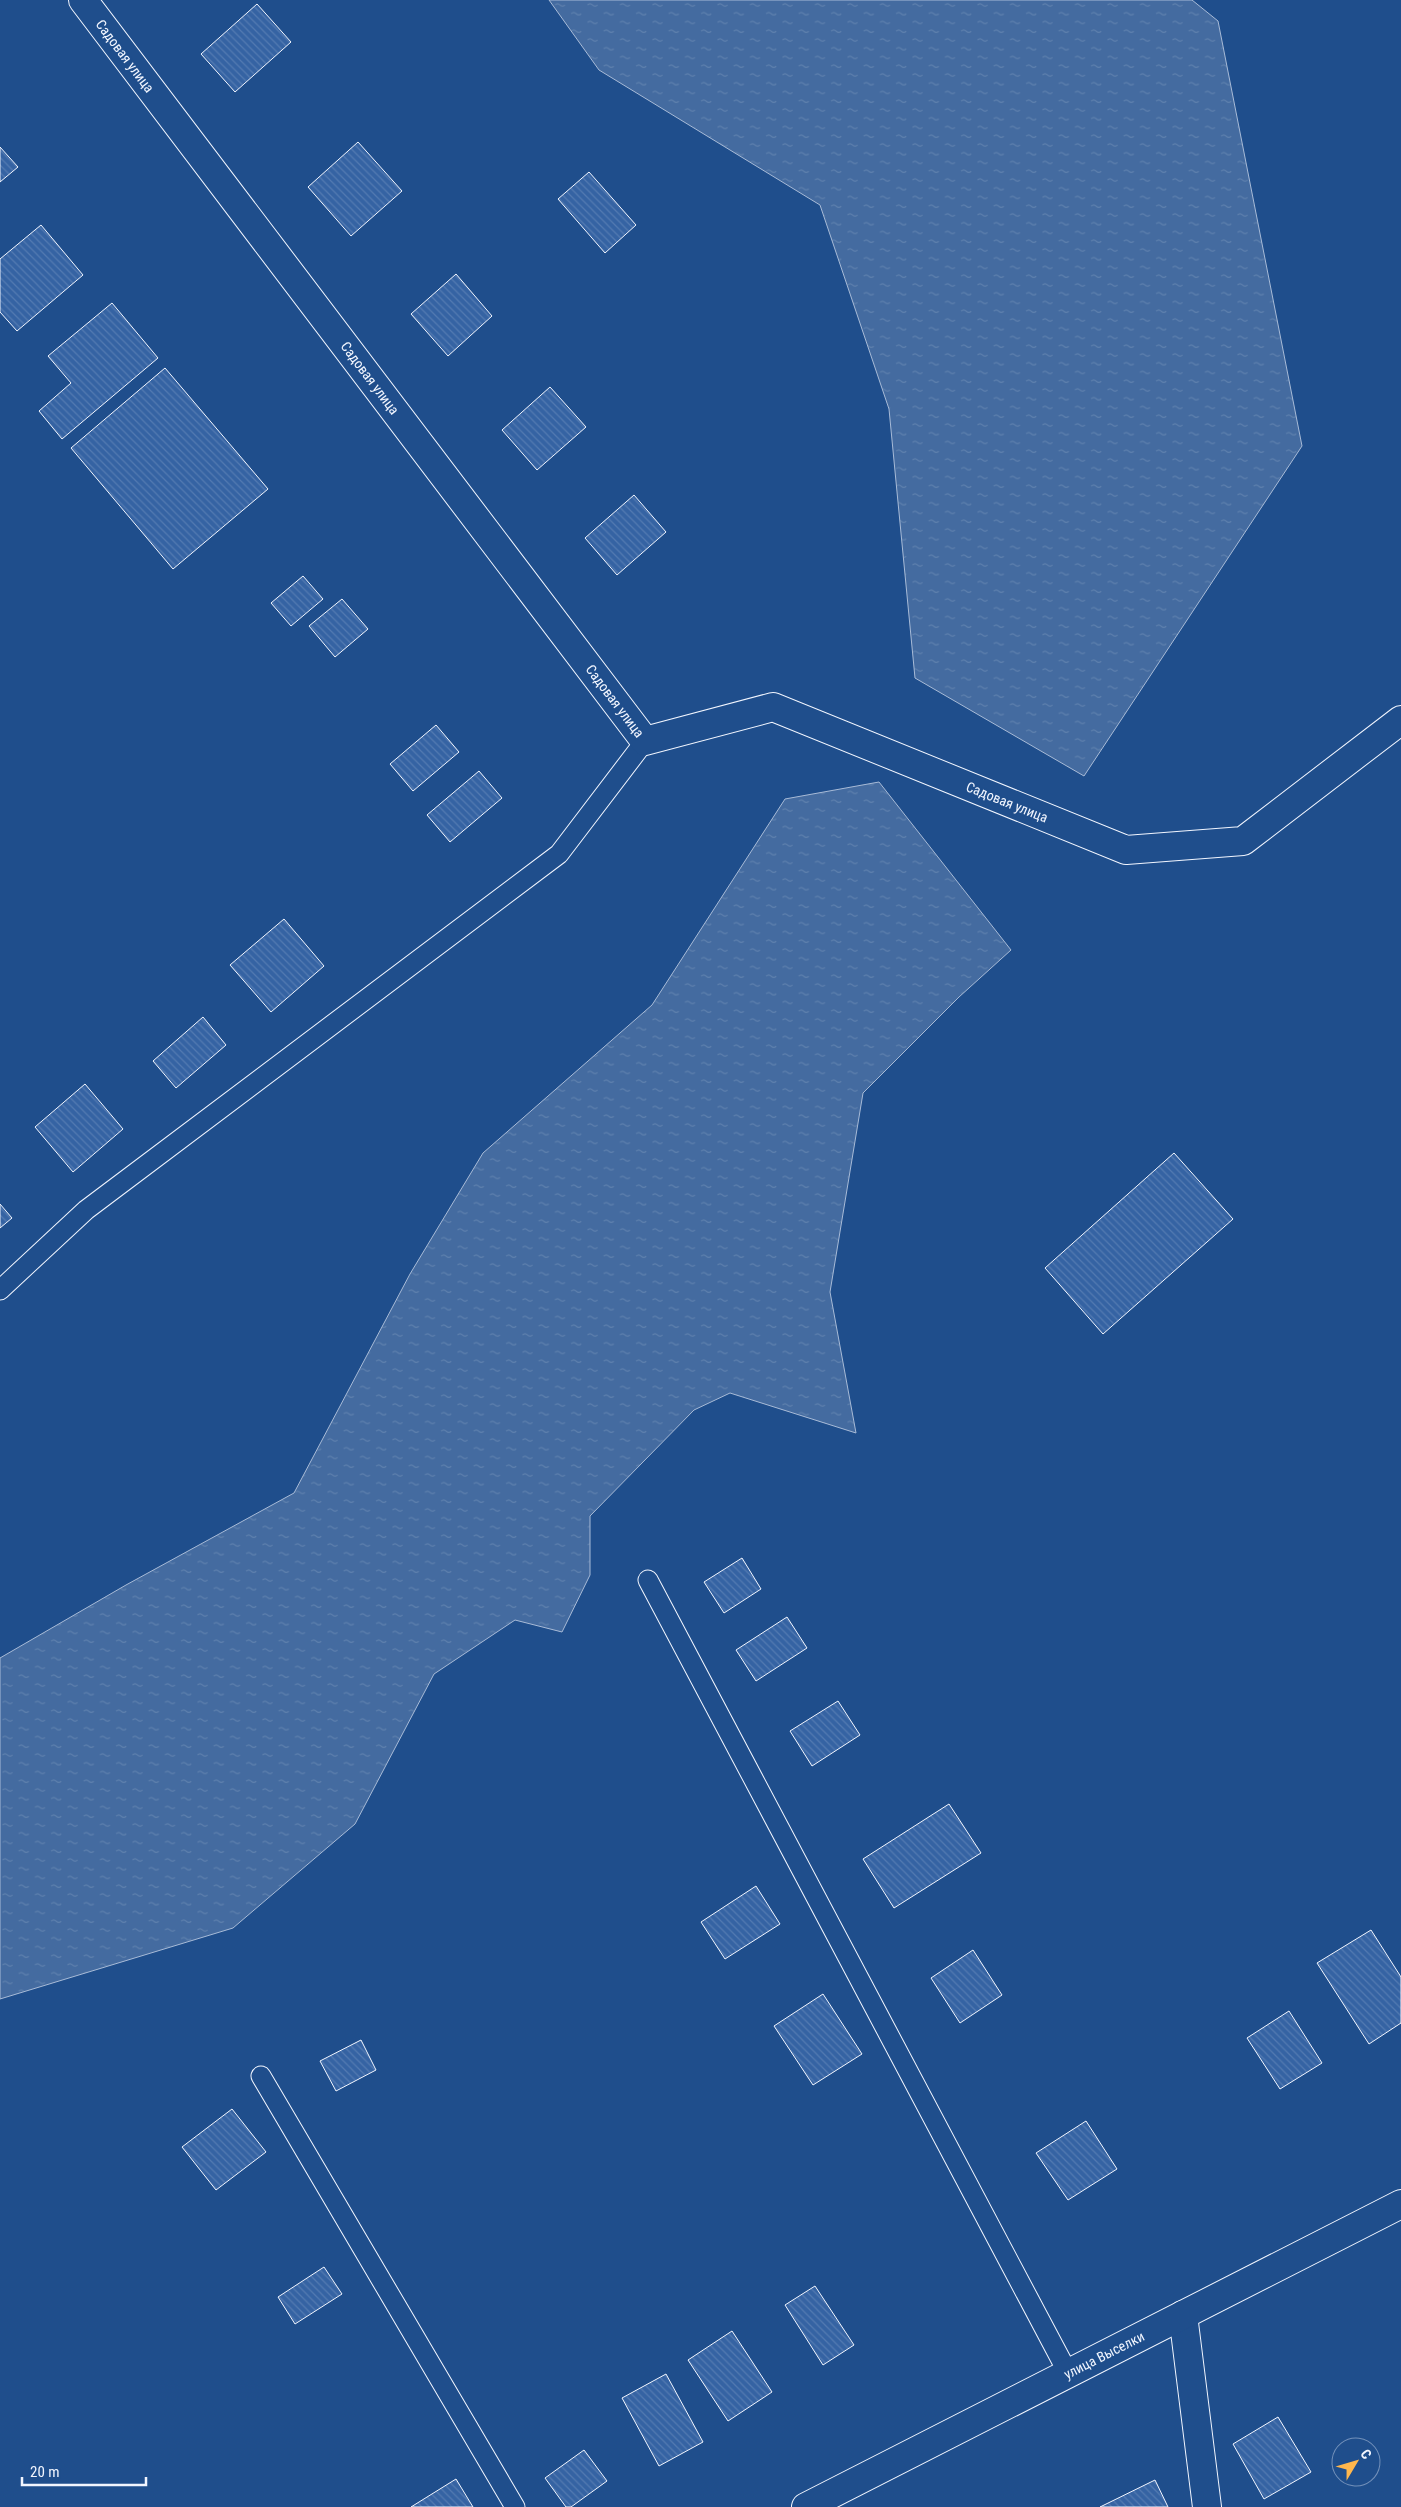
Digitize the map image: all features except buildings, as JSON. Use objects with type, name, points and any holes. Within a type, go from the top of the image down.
[{"type":"street","name":"Садовая улица","points":[[83,0],[645,741],[773,707],[1126,850],[1243,841],[1401,720]]},
{"type":"street","name":"улица Выселки","points":[[806,2507],[1401,2204]]},
{"type":"street","points":[[1183,2315],[1207,2507]]},
{"type":"lane","points":[[0,1290],[86,1210],[559,854],[645,741]]},
{"type":"lane","points":[[648,1580],[1068,2373]]},
{"type":"lane","points":[[261,2076],[515,2507]]},
{"type":"water","points":[[549,0],[1192,0],[1218,21],[1302,446],[1084,776],[915,678],[889,409],[820,205],[599,70]]},
{"type":"water","points":[[879,782],[1011,950],[959,997],[863,1093],[830,1292],[856,1433],[730,1393],[694,1410],[590,1516],[590,1575],[562,1632],[515,1620],[434,1674],[355,1824],[233,1928],[0,1999],[0,1658],[126,1585],[294,1493],[410,1274],[483,1153],[652,1005],[785,799]]}]
